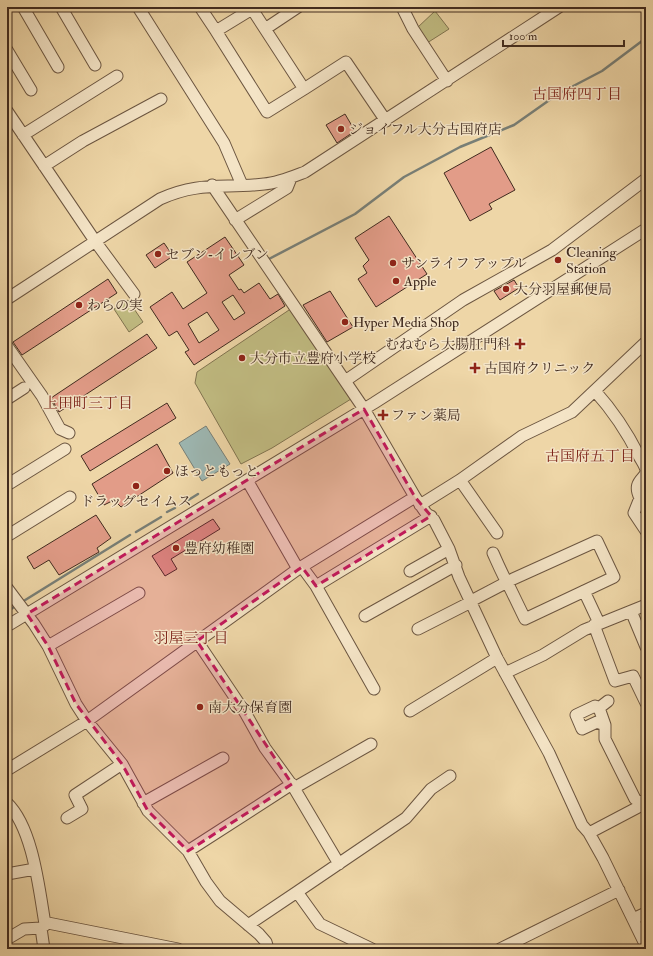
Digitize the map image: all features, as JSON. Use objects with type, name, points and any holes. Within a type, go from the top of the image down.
[{"type":"street","points":[[23,7],[58,67]]},
{"type":"street","points":[[61,7],[95,65]]},
{"type":"street","points":[[138,7],[224,143],[242,184]]},
{"type":"street","points":[[200,7],[267,112],[346,62],[386,121]]},
{"type":"street","points":[[265,29],[298,7]]},
{"type":"street","points":[[402,7],[413,29],[447,81]]},
{"type":"street","points":[[7,299],[160,199],[184,190],[212,185],[263,184],[291,178],[318,165],[559,7]]},
{"type":"street","points":[[216,31],[252,9],[304,89]]},
{"type":"street","points":[[7,50],[31,90]]},
{"type":"street","points":[[23,135],[117,76]]},
{"type":"street","points":[[44,166],[83,141],[161,99]]},
{"type":"street","points":[[7,111],[95,241],[134,294]]},
{"type":"street","points":[[235,220],[287,188],[291,178]]},
{"type":"street","points":[[345,381],[463,300],[552,250],[646,179]]},
{"type":"street","points":[[212,185],[364,409],[418,501],[431,516],[449,549],[456,565],[459,577],[497,658],[549,753],[582,824],[589,833],[619,890],[646,946]]},
{"type":"street","points":[[7,626],[364,409],[646,229]]},
{"type":"street","points":[[7,770],[87,721],[196,641],[300,568],[418,501],[460,480],[522,436],[568,415],[595,392],[646,342]]},
{"type":"street","points":[[7,346],[42,396],[60,428],[69,433]]},
{"type":"street","points":[[7,399],[24,388]]},
{"type":"street","points":[[595,392],[615,415],[633,444],[645,469],[644,475],[638,482],[637,492],[640,498],[634,513],[646,530]]},
{"type":"street","points":[[7,485],[65,448]]},
{"type":"street","points":[[247,480],[300,568],[316,586],[374,689]]},
{"type":"street","points":[[460,480],[497,533]]},
{"type":"street","points":[[7,536],[70,497]]},
{"type":"street","points":[[316,586],[431,516]]},
{"type":"street","points":[[418,629],[507,583],[597,541],[614,577],[525,619],[507,583],[493,553]]},
{"type":"street","points":[[410,571],[449,549]]},
{"type":"street","points":[[365,616],[456,565]]},
{"type":"street","points":[[7,588],[27,614],[48,646],[76,704],[87,721],[122,764],[143,803],[152,816],[188,851],[213,893],[227,908],[263,938],[268,949]]},
{"type":"street","points":[[584,591],[597,624],[614,681],[633,676],[646,702]]},
{"type":"street","points":[[48,646],[139,593]]},
{"type":"street","points":[[505,673],[543,655],[577,634],[597,624],[646,605]]},
{"type":"street","points":[[631,611],[646,647]]},
{"type":"street","points":[[196,641],[246,714],[265,748],[293,786],[339,864]]},
{"type":"street","points":[[410,711],[497,658]]},
{"type":"street","points":[[599,708],[608,701]]},
{"type":"street","points":[[599,708],[595,706],[576,715],[582,729],[597,722],[605,725]]},
{"type":"street","points":[[599,708],[605,725],[605,739],[635,799],[645,804]]},
{"type":"street","points":[[188,851],[293,786],[372,744]]},
{"type":"street","points":[[143,803],[223,758]]},
{"type":"street","points":[[68,818],[82,809],[75,795],[122,764]]},
{"type":"street","points":[[248,925],[406,818],[431,789],[450,776]]},
{"type":"street","points":[[7,803],[17,813],[21,821],[35,869],[43,926],[44,949]]},
{"type":"street","points":[[589,833],[645,804]]},
{"type":"street","points":[[7,874],[35,869]]},
{"type":"street","points":[[500,949],[619,890]]},
{"type":"street","points":[[298,892],[320,924],[372,949]]},
{"type":"street","points":[[633,919],[646,913]]},
{"type":"street","points":[[7,939],[24,929],[52,924],[178,949]]},
{"type":"highlighted area","points":[[364,409],[415,497],[431,516],[316,586],[302,567],[197,641],[292,784],[188,851],[148,811],[122,764],[76,704],[48,646],[27,614]]},
{"type":"shaded area","points":[[435,11],[449,29],[427,43],[417,28]]},
{"type":"shaded area","points":[[128,300],[143,322],[129,332],[114,309]]},
{"type":"shaded area","points":[[292,308],[351,399],[272,448],[241,464],[195,383],[197,372]]},
{"type":"water","points":[[206,426],[230,464],[202,481],[179,443]]},
{"type":"building","points":[[345,114],[355,131],[337,143],[326,125]]},
{"type":"building","points":[[491,147],[515,190],[489,204],[492,209],[470,221],[444,173]]},
{"type":"building","name":"サンライフ アップル","points":[[389,216],[427,274],[376,307],[358,279],[367,273],[363,266],[369,260],[355,238]]},
{"type":"building","points":[[225,237],[244,265],[229,275],[239,290],[241,289],[244,293],[259,283],[270,299],[278,294],[285,306],[194,365],[185,352],[189,350],[177,331],[169,336],[150,307],[172,292],[183,309],[207,293],[187,262]],"holes":[[[233,295],[245,313],[234,320],[222,302]],[[207,312],[219,330],[199,343],[188,324]]]},
{"type":"building","points":[[164,243],[173,256],[155,268],[146,255]]},
{"type":"building","points":[[108,279],[117,293],[22,355],[13,342]]},
{"type":"building","points":[[514,280],[519,288],[500,300],[494,291]]},
{"type":"building","points":[[330,291],[353,327],[327,342],[303,305]]},
{"type":"building","points":[[147,334],[157,348],[59,412],[51,398]]},
{"type":"building","points":[[167,403],[176,418],[90,471],[81,456]]},
{"type":"building","points":[[157,444],[173,473],[121,507],[114,500],[104,505],[92,484]]},
{"type":"building","points":[[96,515],[111,538],[97,548],[99,552],[59,575],[49,560],[34,569],[27,557]]},
{"type":"building","points":[[213,519],[220,529],[171,559],[177,569],[165,576],[152,556]]},
{"type":"waterway","points":[[267,260],[355,214],[404,177],[460,147],[514,125],[558,94],[602,71],[646,38]]},
{"type":"waterway","points":[[182,504],[198,494]]},
{"type":"waterway","points":[[167,512],[175,508]]},
{"type":"waterway","points":[[136,532],[161,517]]},
{"type":"waterway","points":[[22,602],[130,535]]},
{"type":"waterway","points":[[7,612],[14,607]]},
{"type":"place","name":"ジョイフル大分古国府店","points":[[341,129]]},
{"type":"place","name":"セブン-イレブン","points":[[158,254]]},
{"type":"place","name":"Cleaning Station","points":[[558,260]]},
{"type":"place","name":"サンライフ アップル","points":[[393,263]]},
{"type":"place","name":"Apple","points":[[396,281]]},
{"type":"place","name":"大分羽屋郵便局","points":[[506,289]]},
{"type":"place","name":"わらの実","points":[[79,305]]},
{"type":"place","name":"Hyper Media Shop","points":[[345,322]]},
{"type":"place","name":"むねむら大腸肛門科","points":[[520,344]]},
{"type":"place","name":"大分市立豊府小学校","points":[[242,358]]},
{"type":"place","name":"古国府クリニック","points":[[475,368]]},
{"type":"place","name":"ファン薬局","points":[[383,415]]},
{"type":"place","name":"ほっともっと","points":[[167,471]]},
{"type":"place","name":"ドラッグセイムス","points":[[136,486]]},
{"type":"place","name":"豊府幼稚園","points":[[176,548]]},
{"type":"place","name":"南大分保育園","points":[[200,707]]},
{"type":"district","name":"古国府四丁目","points":[[577,94]]},
{"type":"district","name":"上田町三丁目","points":[[88,403]]},
{"type":"district","name":"古国府五丁目","points":[[590,456]]},
{"type":"district","name":"羽屋三丁目","points":[[191,638]]}]
